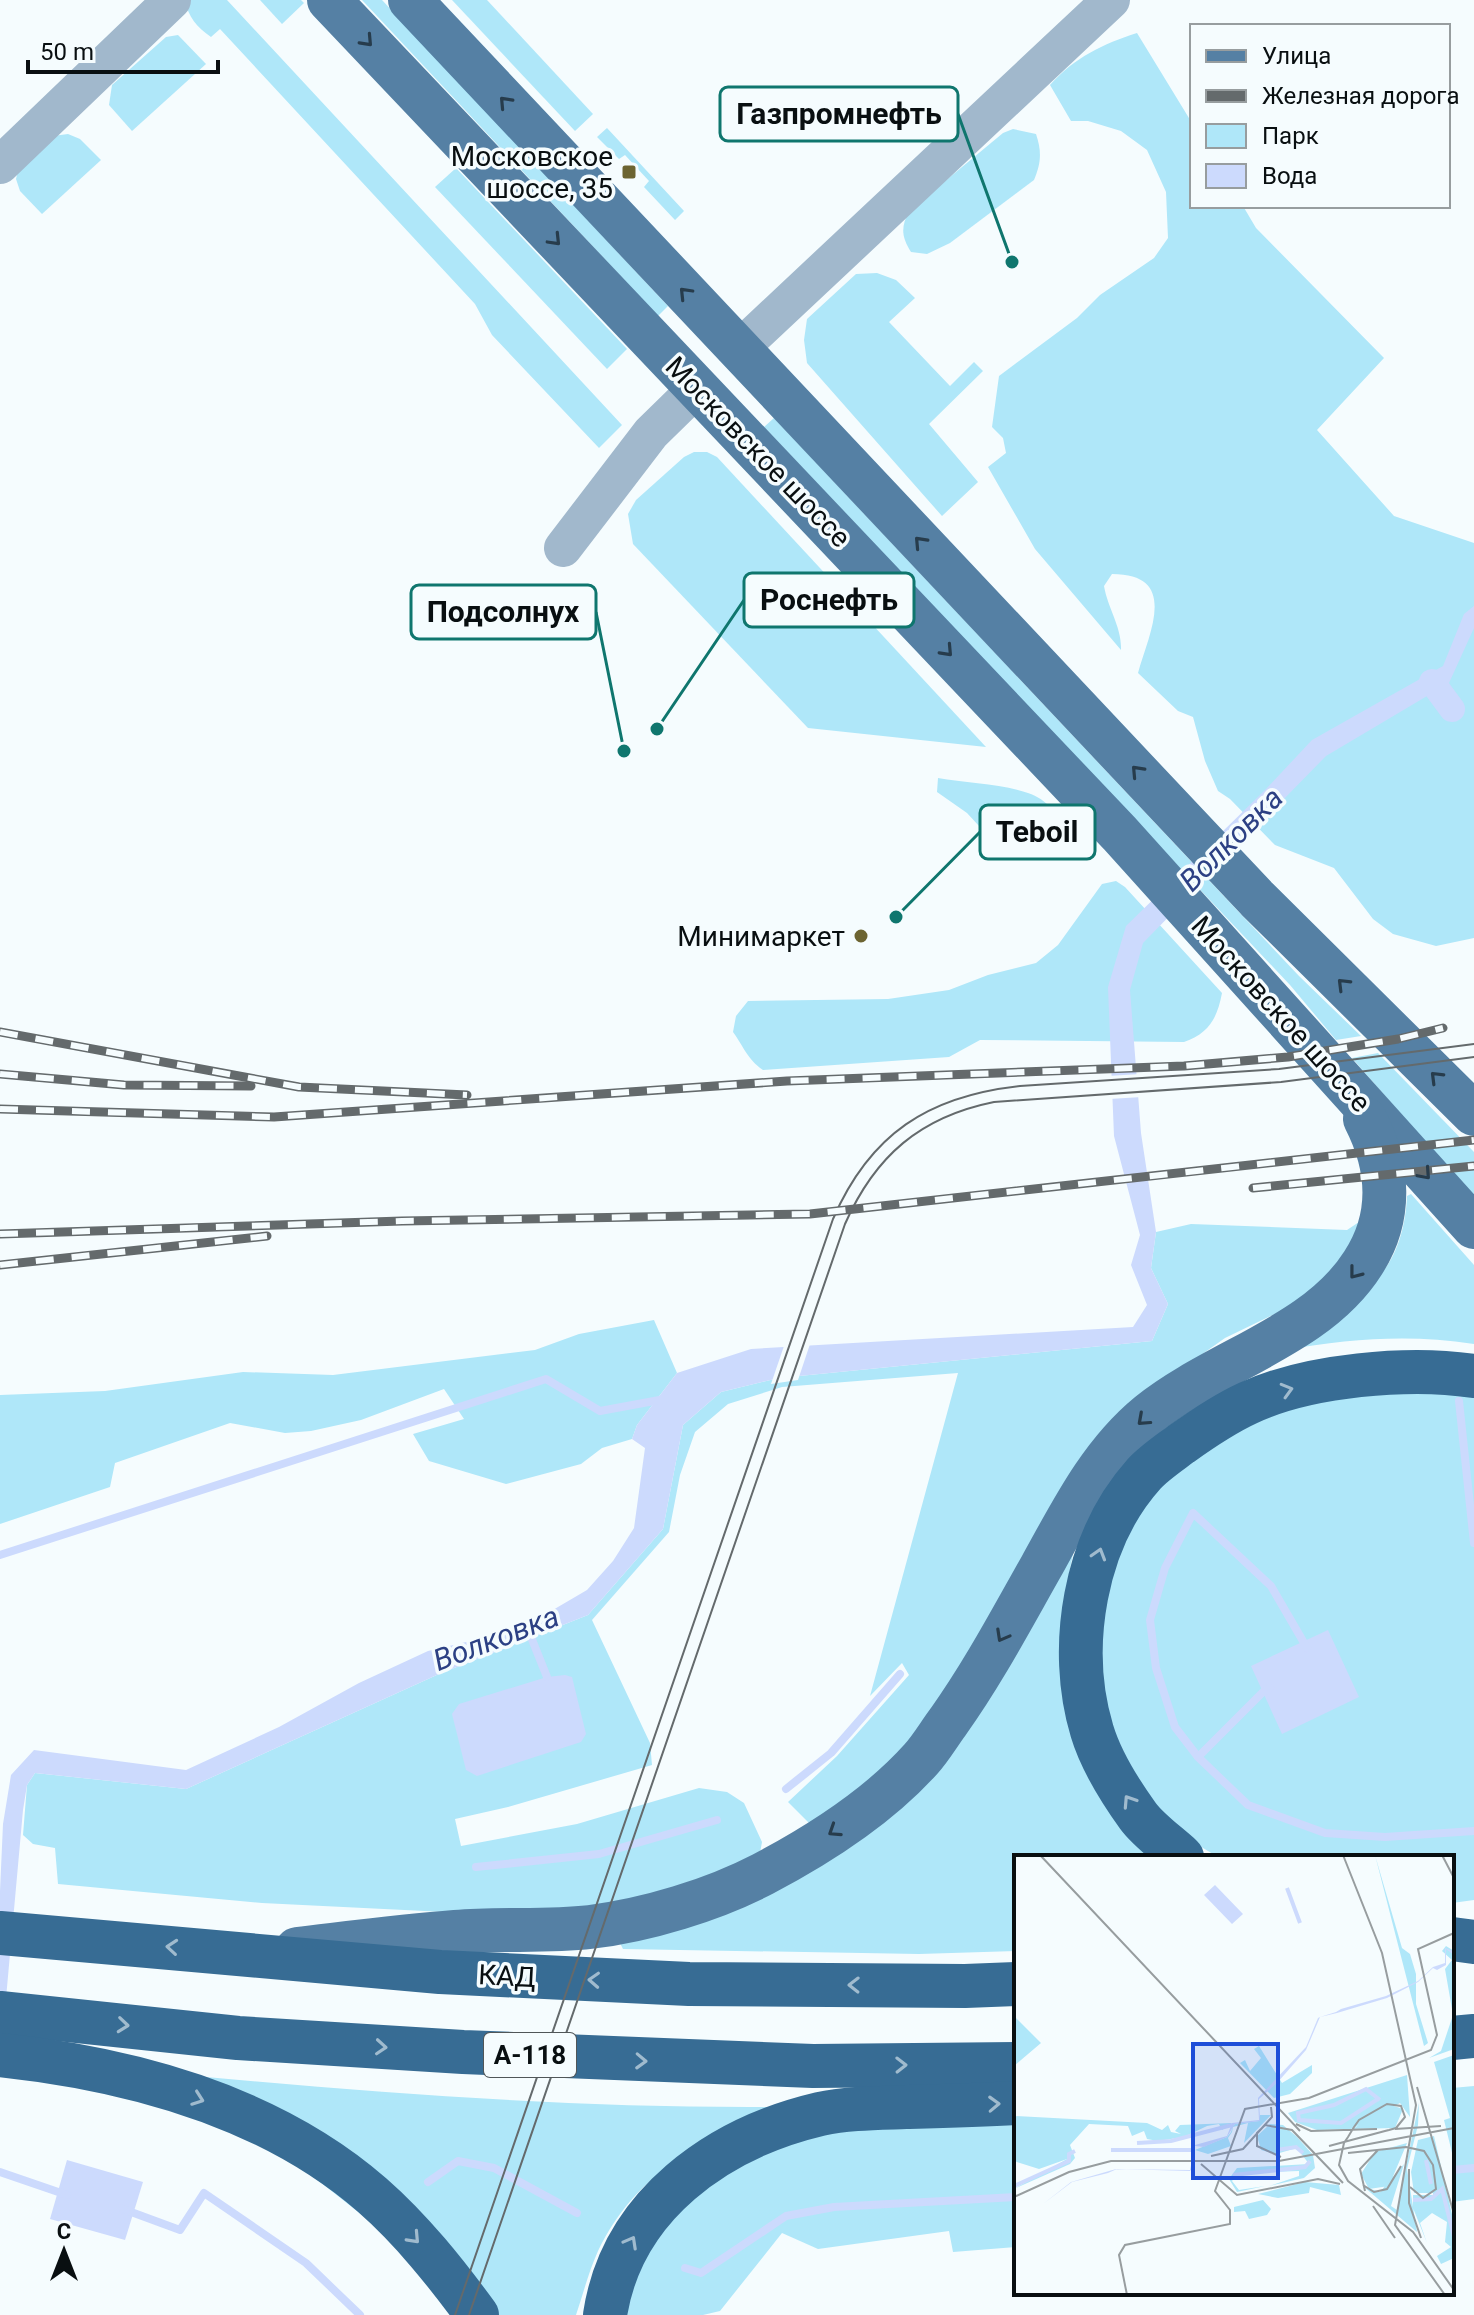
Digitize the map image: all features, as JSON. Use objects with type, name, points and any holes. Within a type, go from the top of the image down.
[{"type":"highway","points":[[1180,1855],[1140,1819],[1110,1772],[1093,1734],[1084,1700],[1083,1606],[1105,1537],[1123,1505],[1153,1466],[1207,1425],[1249,1402],[1294,1387],[1395,1372],[1474,1376]]},
{"type":"highway","name":"КАД","points":[[0,1933],[440,1972],[674,1983],[1014,1984]]},
{"type":"highway","points":[[1454,1939],[1474,1942]]},
{"type":"highway","points":[[1454,1958],[1474,1957]]},
{"type":"highway","name":"А-118","points":[[0,2013],[238,2038],[463,2052],[813,2066],[1014,2064]]},
{"type":"highway","points":[[1454,2038],[1474,2036]]},
{"type":"highway","points":[[21,2057],[170,2088],[276,2131],[329,2162],[373,2196],[445,2272],[477,2315]]},
{"type":"highway","points":[[605,2315],[617,2269],[648,2213],[705,2163],[754,2136],[822,2114],[860,2109],[1014,2103]]},
{"type":"main road","name":"Московское шоссе","points":[[329,0],[1149,866],[1474,1227]]},
{"type":"main road","name":"Московское шоссе","points":[[410,0],[1257,899],[1474,1114]]},
{"type":"main road","points":[[696,389],[738,350]]},
{"type":"main road","points":[[249,1954],[455,1932],[591,1927],[684,1906],[760,1875],[862,1813],[922,1758],[976,1683],[1085,1488],[1122,1440],[1149,1414],[1208,1373],[1322,1310],[1364,1261],[1377,1236],[1384,1202],[1384,1169],[1375,1139],[1354,1095]]},
{"type":"street","points":[[0,165],[172,0]]},
{"type":"street","points":[[738,350],[1111,0]]},
{"type":"street","points":[[563,548],[651,433],[696,389]]},
{"type":"green space","points":[[185,0],[227,0],[622,425],[599,448],[492,335],[475,304],[220,29],[211,37],[197,25],[188,12]]},
{"type":"green space","points":[[260,0],[301,0],[304,3],[282,24]]},
{"type":"green space","points":[[362,0],[382,0],[668,306],[658,316]]},
{"type":"green space","points":[[452,0],[487,0],[593,114],[575,131]]},
{"type":"green space","points":[[1137,33],[1190,120],[1190,208],[1244,208],[1256,228],[1384,358],[1317,430],[1394,516],[1474,543],[1474,938],[1436,946],[1393,934],[1373,919],[1334,868],[1275,845],[1230,799],[1218,791],[1205,761],[1193,717],[1178,711],[1138,673],[1155,608],[1153,595],[1146,584],[1133,577],[1112,574],[1104,586],[1121,650],[1035,549],[988,467],[1006,453],[1003,438],[992,427],[999,376],[1077,318],[1100,295],[1154,258],[1168,238],[1166,192],[1147,150],[1121,131],[1088,121],[1071,121],[1050,85],[1069,67],[1113,42]]},
{"type":"green space","points":[[178,35],[206,64],[132,131],[109,105],[112,85],[166,37]]},
{"type":"green space","points":[[607,128],[684,211],[675,220],[644,187],[649,181],[625,155],[619,159],[597,137]]},
{"type":"green space","points":[[1013,129],[1036,134],[1040,157],[1034,180],[950,243],[927,254],[911,252],[903,232],[909,211],[1003,133]]},
{"type":"green space","points":[[68,134],[80,139],[101,160],[42,214],[20,191],[16,179],[19,167],[53,136]]},
{"type":"green space","points":[[456,168],[627,349],[607,369],[435,187]]},
{"type":"green space","points":[[877,273],[896,280],[915,298],[889,322],[950,386],[974,362],[983,371],[929,424],[978,482],[942,516],[807,363],[804,340],[807,319],[856,274]]},
{"type":"green space","points":[[774,418],[1299,976],[1361,1036],[1336,1040],[1290,985],[764,427]]},
{"type":"green space","points":[[694,452],[707,452],[717,457],[986,747],[808,728],[633,544],[628,514],[636,500],[684,457]]},
{"type":"green space","points":[[938,778],[1018,790],[1041,799],[1070,831],[1066,845],[1054,851],[1025,853],[990,838],[967,813],[937,792]]},
{"type":"green space","points":[[1116,881],[1125,887],[1222,993],[1210,1024],[1193,1038],[1184,1042],[980,1040],[949,1057],[763,1070],[749,1057],[733,1032],[736,1016],[748,1001],[888,999],[949,990],[988,975],[1036,963],[1058,945],[1102,884]]},
{"type":"green space","points":[[1378,1053],[1474,1152],[1474,1198],[1352,1058]]},
{"type":"green space","points":[[1411,1194],[1474,1265],[1474,1344],[1425,1339],[1379,1339],[1284,1350],[1356,1297],[1385,1269],[1400,1239],[1407,1196]]},
{"type":"green space","points":[[1362,1220],[1349,1256],[1325,1282],[1283,1310],[1225,1338],[1153,1389],[993,1626],[906,1746],[855,1794],[810,1824],[788,1802],[837,1756],[909,1675],[902,1663],[870,1696],[958,1373],[782,1387],[728,1404],[695,1432],[680,1475],[669,1532],[592,1620],[650,1743],[652,1765],[508,1807],[455,1819],[461,1846],[577,1824],[699,1788],[727,1792],[744,1803],[762,1842],[760,1853],[715,1874],[671,1890],[607,1907],[445,1912],[262,1903],[58,1884],[55,1848],[33,1844],[23,1835],[27,1785],[35,1773],[186,1789],[439,1674],[588,1615],[663,1529],[683,1425],[721,1392],[779,1378],[1152,1341],[1168,1304],[1151,1268],[1156,1232],[1191,1224],[1347,1230]]},
{"type":"green space","points":[[654,1320],[677,1373],[637,1425],[632,1439],[602,1448],[581,1464],[506,1484],[429,1461],[413,1434],[464,1419],[444,1389],[361,1420],[311,1431],[285,1433],[230,1423],[115,1463],[110,1487],[0,1524],[0,1395],[105,1391],[243,1372],[333,1375],[535,1350],[579,1334]]},
{"type":"green space","points":[[1474,1387],[1474,1900],[1454,1903],[1454,1855],[1215,1855],[1183,1836],[1146,1799],[1104,1711],[1098,1591],[1145,1492],[1283,1402]]},
{"type":"green space","points":[[1078,1529],[1062,1630],[1158,1855],[1014,1855],[1014,1951],[919,1954],[623,1949],[620,1943],[838,1847]]},
{"type":"green space","points":[[184,2075],[476,2098],[622,2105],[768,2107],[767,2114],[669,2166],[631,2201],[598,2251],[576,2315],[489,2315]]},
{"type":"green space","points":[[1474,2086],[1474,2199],[1454,2202],[1454,2088]]},
{"type":"green space","points":[[1014,2116],[1014,2247],[953,2252],[949,2231],[818,2249],[782,2233],[720,2311],[703,2315],[619,2315],[623,2287],[685,2191],[783,2136]]},
{"type":"water","name":"Волковка","points":[[1474,606],[1474,628],[1449,683],[1326,756],[1143,943],[1130,990],[1141,1133],[1156,1232],[1151,1268],[1168,1304],[1152,1341],[779,1378],[721,1392],[683,1425],[663,1529],[588,1615],[439,1674],[186,1789],[35,1773],[27,1785],[23,1810],[0,2065],[3,1824],[11,1775],[34,1750],[186,1770],[279,1727],[359,1683],[428,1651],[500,1634],[546,1614],[587,1590],[613,1561],[634,1528],[645,1448],[632,1439],[637,1425],[677,1373],[751,1349],[1133,1327],[1147,1305],[1131,1265],[1140,1235],[1114,1136],[1108,987],[1126,926],[1312,740],[1443,666],[1464,614]]},
{"type":"water","points":[[1328,1630],[1359,1697],[1282,1734],[1251,1666]]},
{"type":"water","points":[[547,1677],[572,1677],[586,1734],[581,1742],[477,1776],[466,1770],[452,1714],[459,1704]]},
{"type":"water","points":[[67,2160],[143,2182],[125,2240],[50,2219]]},
{"type":"pier","points":[[1140,1074],[1142,1097],[1109,1099],[1108,1076]]},
{"type":"pier","points":[[811,1341],[798,1380],[771,1384],[785,1343]]},
{"type":"waterway","points":[[1432,682],[1452,709]]},
{"type":"waterway","points":[[0,1555],[546,1379],[600,1411],[665,1399]]},
{"type":"waterway","points":[[1459,1401],[1474,1543]]},
{"type":"waterway","points":[[1307,1648],[1271,1586],[1193,1513],[1165,1568],[1150,1620],[1156,1668],[1175,1727],[1198,1757],[1248,1805],[1325,1833],[1385,1837],[1474,1831]]},
{"type":"waterway","name":"Волковка","points":[[529,1632],[547,1677]]},
{"type":"waterway","points":[[786,1789],[831,1753],[900,1674]]},
{"type":"waterway","points":[[1198,1757],[1270,1688]]},
{"type":"waterway","points":[[476,1867],[599,1854],[717,1820]]},
{"type":"waterway","points":[[428,2182],[458,2161],[494,2168],[577,2213]]},
{"type":"waterway","points":[[1454,2170],[1474,2168]]},
{"type":"waterway","points":[[0,2172],[67,2195]]},
{"type":"waterway","points":[[123,2209],[180,2230],[204,2193],[306,2263],[360,2315]]},
{"type":"waterway","points":[[685,2268],[701,2273],[786,2216],[834,2207],[1014,2197]]},
{"type":"tram line","points":[[455,2315],[833,1219],[865,1164],[884,1142],[906,1124],[930,1110],[987,1091],[1020,1086],[1279,1069],[1474,1044]]},
{"type":"tram line","points":[[469,2315],[845,1224],[857,1200],[886,1159],[922,1129],[944,1118],[994,1102],[1281,1082],[1474,1057]]},
{"type":"railway","points":[[0,1109],[274,1117],[787,1081],[1184,1066],[1288,1057],[1398,1039],[1443,1028]]},
{"type":"railway","points":[[0,1032],[299,1087],[467,1095]]},
{"type":"railway","points":[[0,1074],[124,1085],[251,1086]]},
{"type":"railway","points":[[0,1234],[402,1221],[810,1214],[1474,1140]]},
{"type":"railway","points":[[1253,1188],[1474,1166]]},
{"type":"railway","points":[[0,1265],[267,1236]]},
{"type":"place","name":"Московское шоссе, 35","points":[[629,172]]},
{"type":"place","name":"Газпромнефть","points":[[1012,262]]},
{"type":"place","name":"Роснефть","points":[[657,729]]},
{"type":"place","name":"Подсолнух","points":[[624,751]]},
{"type":"place","name":"Teboil","points":[[896,917]]},
{"type":"place","name":"Минимаркет","points":[[861,936]]}]
